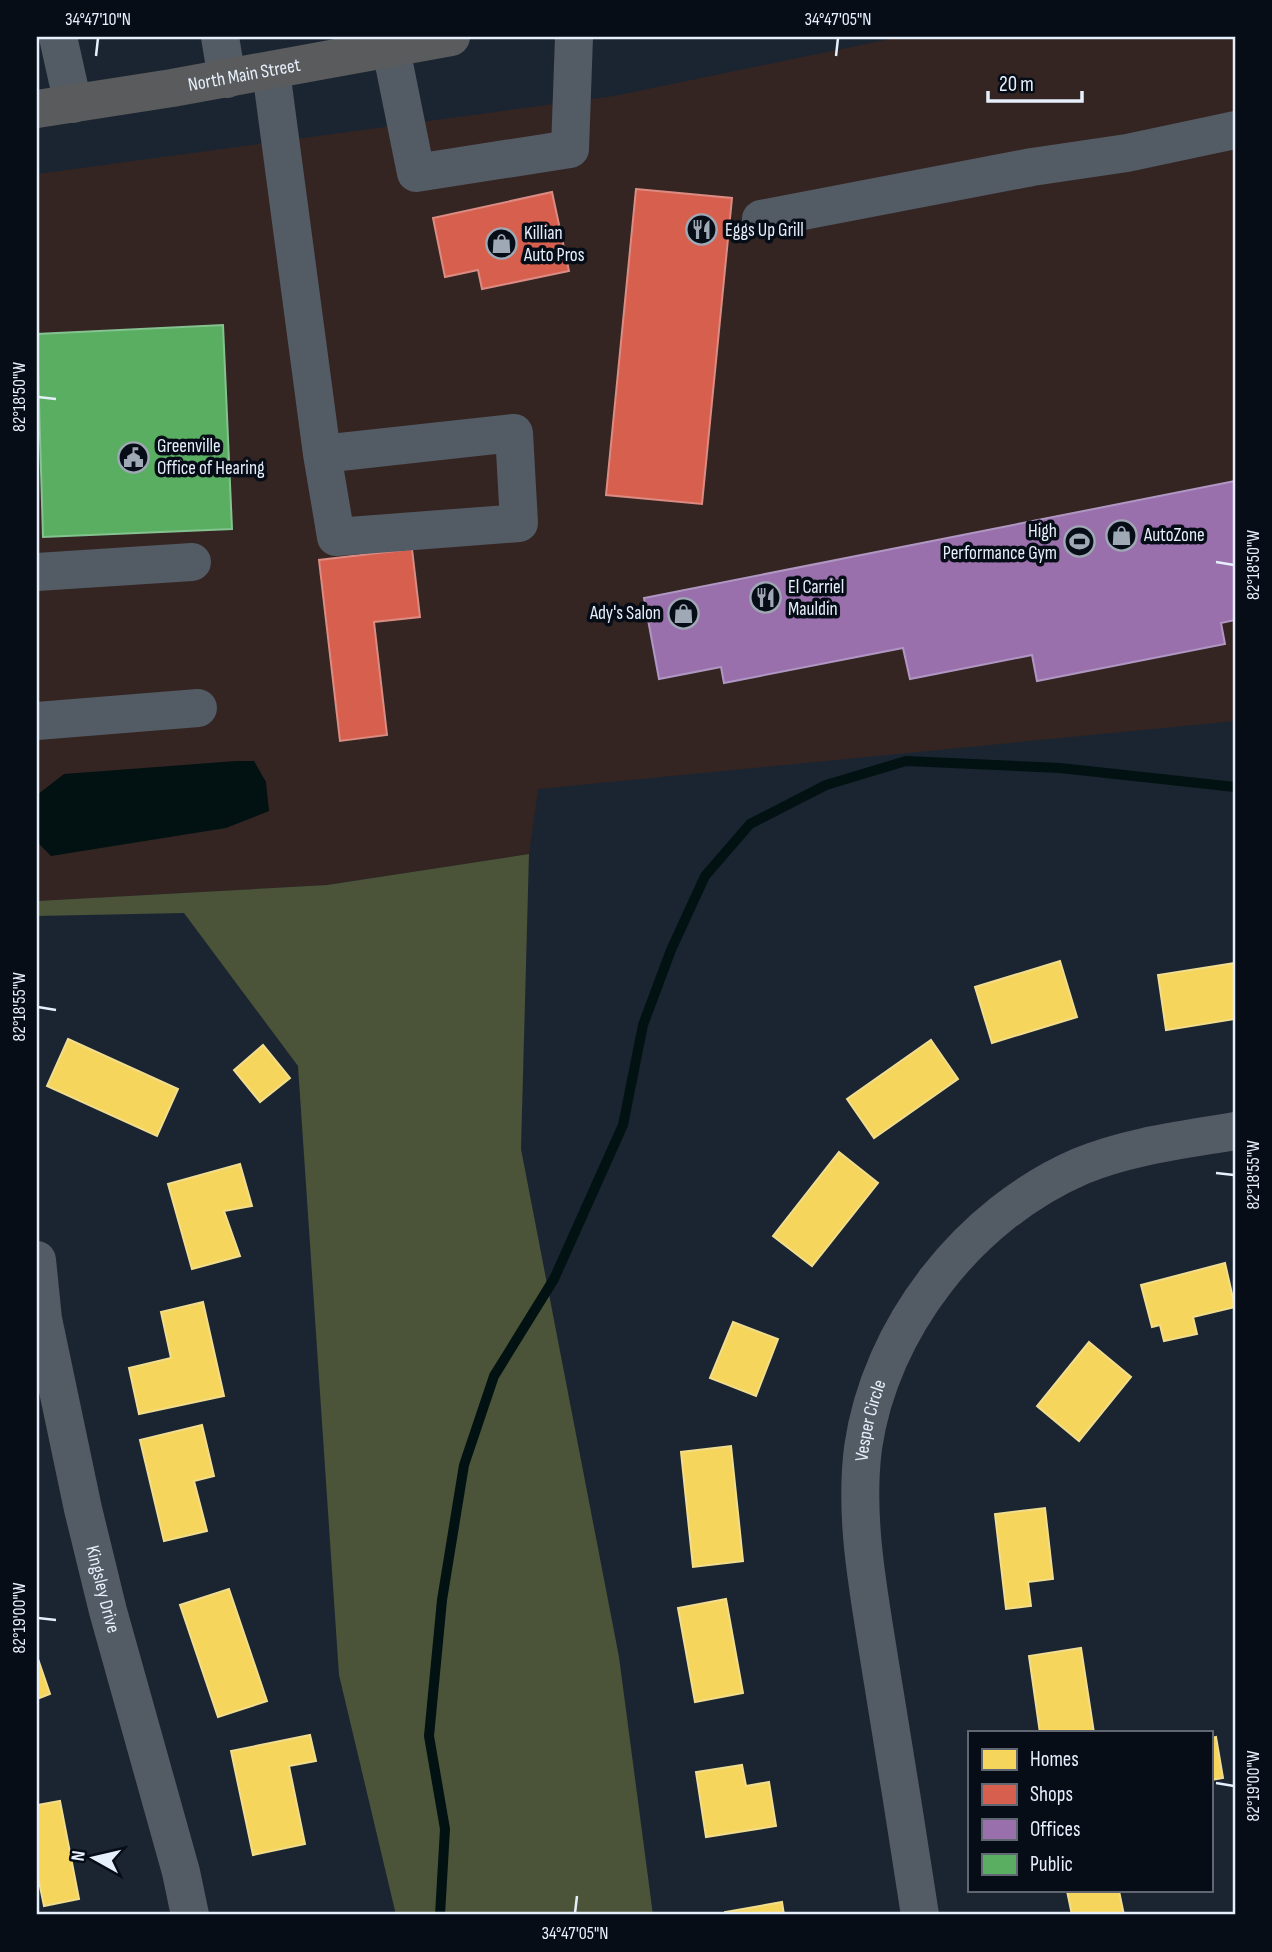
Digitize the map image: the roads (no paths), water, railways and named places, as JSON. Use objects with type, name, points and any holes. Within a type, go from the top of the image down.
[{"type":"main road","name":"North Main Street","points":[[55,106],[227,79],[451,37]]},
{"type":"street","points":[[55,106],[58,37]]},
{"type":"street","points":[[220,37],[227,79]]},
{"type":"street","points":[[391,49],[416,173],[570,149],[574,37]]},
{"type":"street","points":[[271,71],[322,454],[336,537],[519,523],[514,433],[322,454]]},
{"type":"street","points":[[761,219],[1032,167],[1128,153],[1235,130]]},
{"type":"street","points":[[37,572],[192,562]]},
{"type":"street","points":[[37,721],[198,708]]},
{"type":"street","name":"Vesper Circle","points":[[920,1915],[865,1566],[861,1504],[863,1450],[877,1388],[892,1351],[935,1281],[970,1242],[1023,1198],[1051,1180],[1140,1146],[1235,1131]]},
{"type":"street","name":"Kingsley Drive","points":[[37,1260],[43,1319],[83,1509],[108,1611],[181,1872],[190,1915]]},
{"type":"waterway","points":[[440,1915],[445,1829],[429,1736],[442,1600],[464,1465],[494,1376],[554,1279],[623,1125],[643,1025],[671,950],[705,876],[750,824],[826,785],[906,761],[1060,768],[1235,787]]},
{"type":"place","name":"Eggs Up Grill","points":[[702,230]]},
{"type":"place","name":"Killian Auto Pros","points":[[501,244]]},
{"type":"place","name":"Greenville Office of Hearing","points":[[134,457]]},
{"type":"place","name":"AutoZone","points":[[1121,535]]},
{"type":"place","name":"High Performance Gym","points":[[1080,542]]},
{"type":"place","name":"El Carriel Mauldin","points":[[765,598]]},
{"type":"place","name":"Ady's Salon","points":[[684,613]]}]
